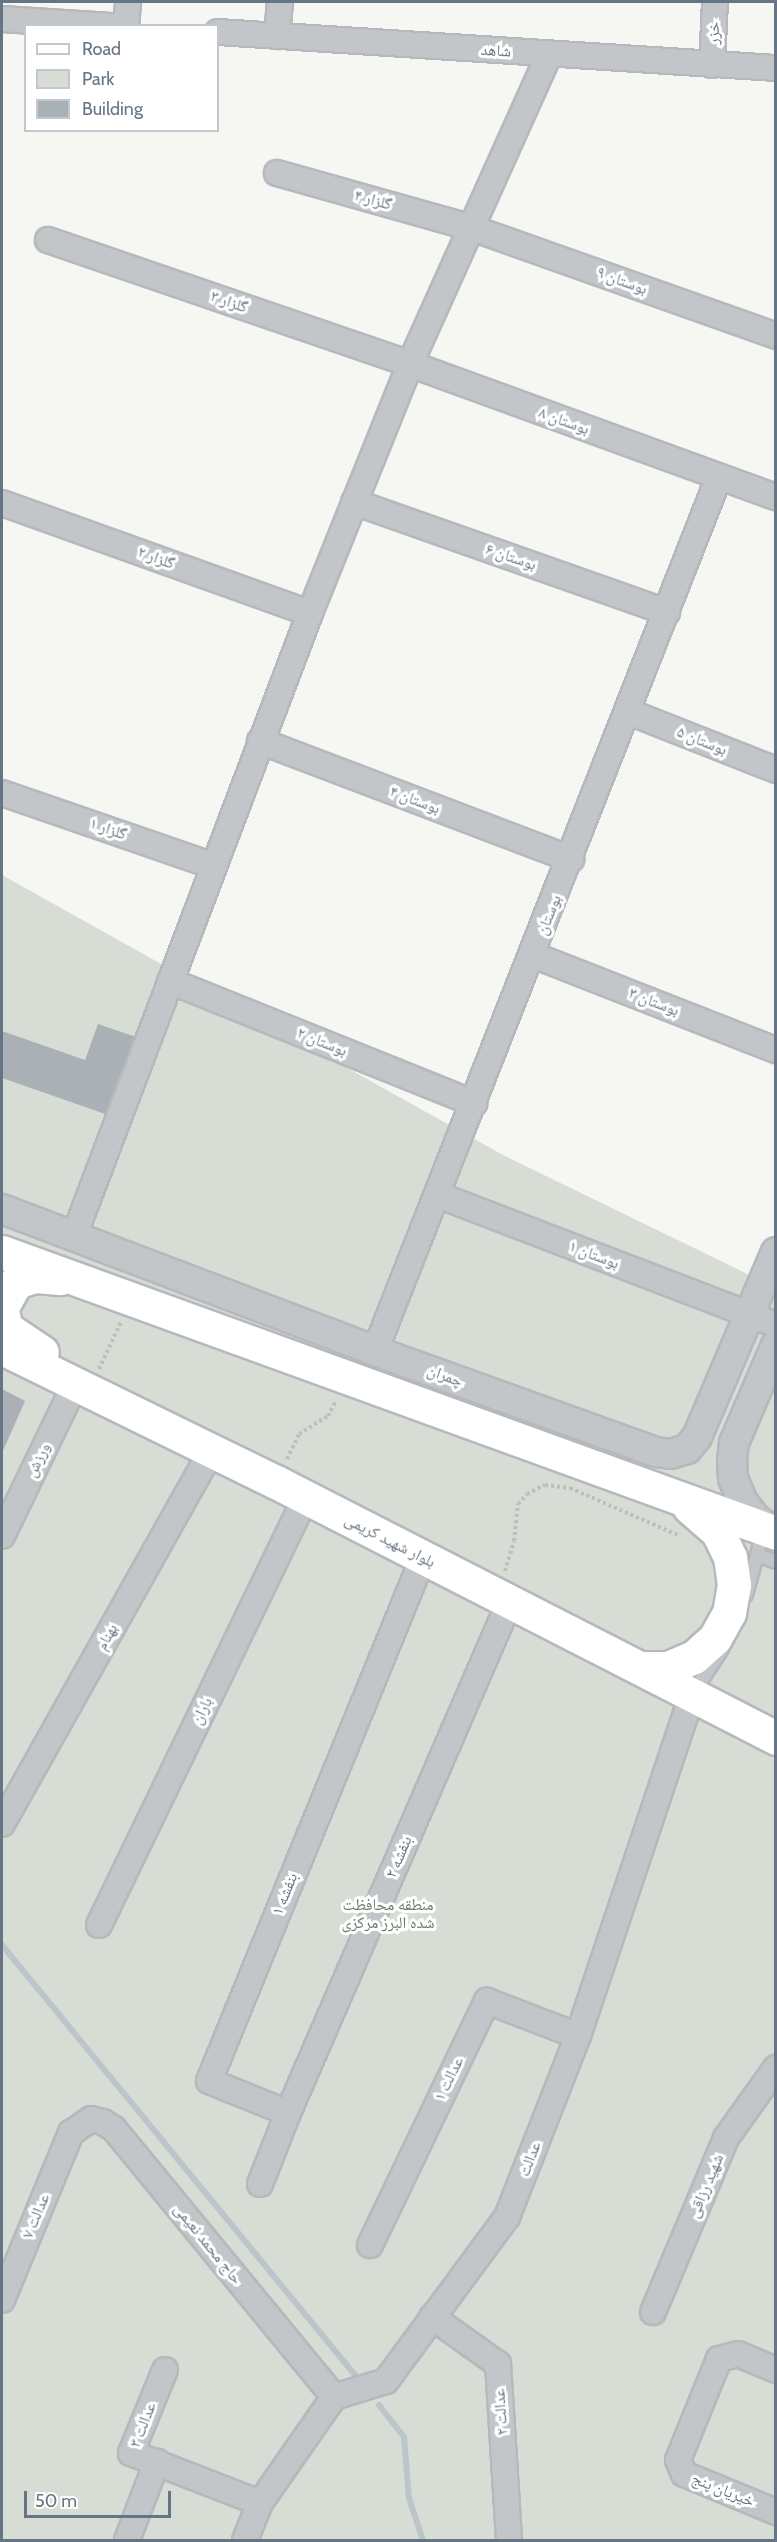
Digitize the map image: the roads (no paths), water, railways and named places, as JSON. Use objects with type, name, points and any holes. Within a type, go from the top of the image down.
[{"type":"main road","points":[[2,1252],[672,1497],[768,1537]]},
{"type":"main road","points":[[73,1279],[35,1276],[16,1282],[2,1309],[6,1328],[20,1338],[95,1378],[124,1407]]},
{"type":"main road","name":"بلوار شهید کریمی","points":[[2,1348],[212,1449],[776,1738]]},
{"type":"main road","points":[[640,1668],[668,1668],[694,1656],[715,1638],[731,1604],[734,1585],[730,1557],[718,1532],[697,1512],[672,1497]]},
{"type":"street","points":[[126,24],[128,2]]},
{"type":"street","points":[[277,36],[280,2]]},
{"type":"street","name":"خزر","points":[[712,64],[715,2]]},
{"type":"street","points":[[2,20],[75,24]]},
{"type":"street","name":"شاهد","points":[[219,32],[776,68]]},
{"type":"street","points":[[74,1236],[260,741],[354,502],[469,227],[549,55]]},
{"type":"street","name":"گلزار ۴","points":[[277,173],[469,227]]},
{"type":"street","name":"بوستان ۹","points":[[469,227],[776,336]]},
{"type":"street","name":"گلزار ۳","points":[[48,240],[410,364]]},
{"type":"street","name":"بوستان ۸","points":[[410,364],[776,497]]},
{"type":"street","name":"بوستان","points":[[375,1351],[629,712],[719,477]]},
{"type":"street","name":"بوستان ۶","points":[[354,502],[667,612]]},
{"type":"street","name":"گلزار ۲","points":[[2,503],[310,613]]},
{"type":"street","name":"بوستان ۵","points":[[629,712],[776,770]]},
{"type":"street","name":"بوستان ۴","points":[[260,741],[571,859]]},
{"type":"street","name":"گلزار ۱","points":[[2,792],[214,866]]},
{"type":"street","name":"بوستان ۳","points":[[533,955],[776,1050]]},
{"type":"street","name":"بوستان ۲","points":[[170,981],[474,1103]]},
{"type":"street","name":"بوستان ۱","points":[[438,1195],[762,1320]]},
{"type":"street","name":"چمران","points":[[2,1209],[375,1351],[656,1452],[675,1454],[687,1449],[696,1437],[762,1320],[776,1252]]},
{"type":"street","points":[[768,1537],[738,1492],[732,1461],[734,1443],[776,1345]]},
{"type":"street","name":"ورزش","points":[[2,1536],[75,1384]]},
{"type":"street","name":"بهنام","points":[[2,1824],[212,1449]]},
{"type":"street","name":"باران","points":[[99,1925],[306,1497]]},
{"type":"street","name":"بنفشه ۱","points":[[288,2113],[209,2081],[423,1558]]},
{"type":"street","name":"بنفشه ۲","points":[[288,2113],[502,1597]]},
{"type":"street","name":"عدالت","points":[[334,2397],[386,2381],[507,2217],[578,2036],[692,1696]]},
{"type":"street","name":"عدالت ۱","points":[[370,2245],[487,2001],[578,2036]]},
{"type":"street","name":"شهید رزاقی","points":[[653,2312],[726,2138],[776,2068]]},
{"type":"street","points":[[260,2184],[288,2113]]},
{"type":"street","name":"حاج محمد نعیمی","points":[[71,2133],[91,2120],[114,2129],[334,2397]]},
{"type":"street","name":"۷ عدالت","points":[[2,2300],[71,2133]]},
{"type":"street","name":"عدالت ۲","points":[[432,2317],[498,2364],[509,2541]]},
{"type":"street","name":"خیریان پنج","points":[[776,2370],[738,2354],[719,2360],[678,2460],[684,2474],[776,2512]]},
{"type":"street","name":"عدالت ۳","points":[[165,2370],[131,2452],[260,2503]]},
{"type":"street","points":[[245,2541],[260,2503],[334,2397]]},
{"type":"street","points":[[127,2541],[157,2462]]},
{"type":"lane","points":[[768,1537],[776,1562]]},
{"type":"lane","points":[[738,1623],[768,1537]]},
{"type":"lane","points":[[692,1696],[732,1634]]},
{"type":"waterway","points":[[2,1945],[355,2375]]},
{"type":"waterway","points":[[379,2405],[404,2437],[409,2498],[423,2540]]},
{"type":"park label","name":"منطقه محافظت شده البرز مرکزی","points":[[388,1914]]}]
